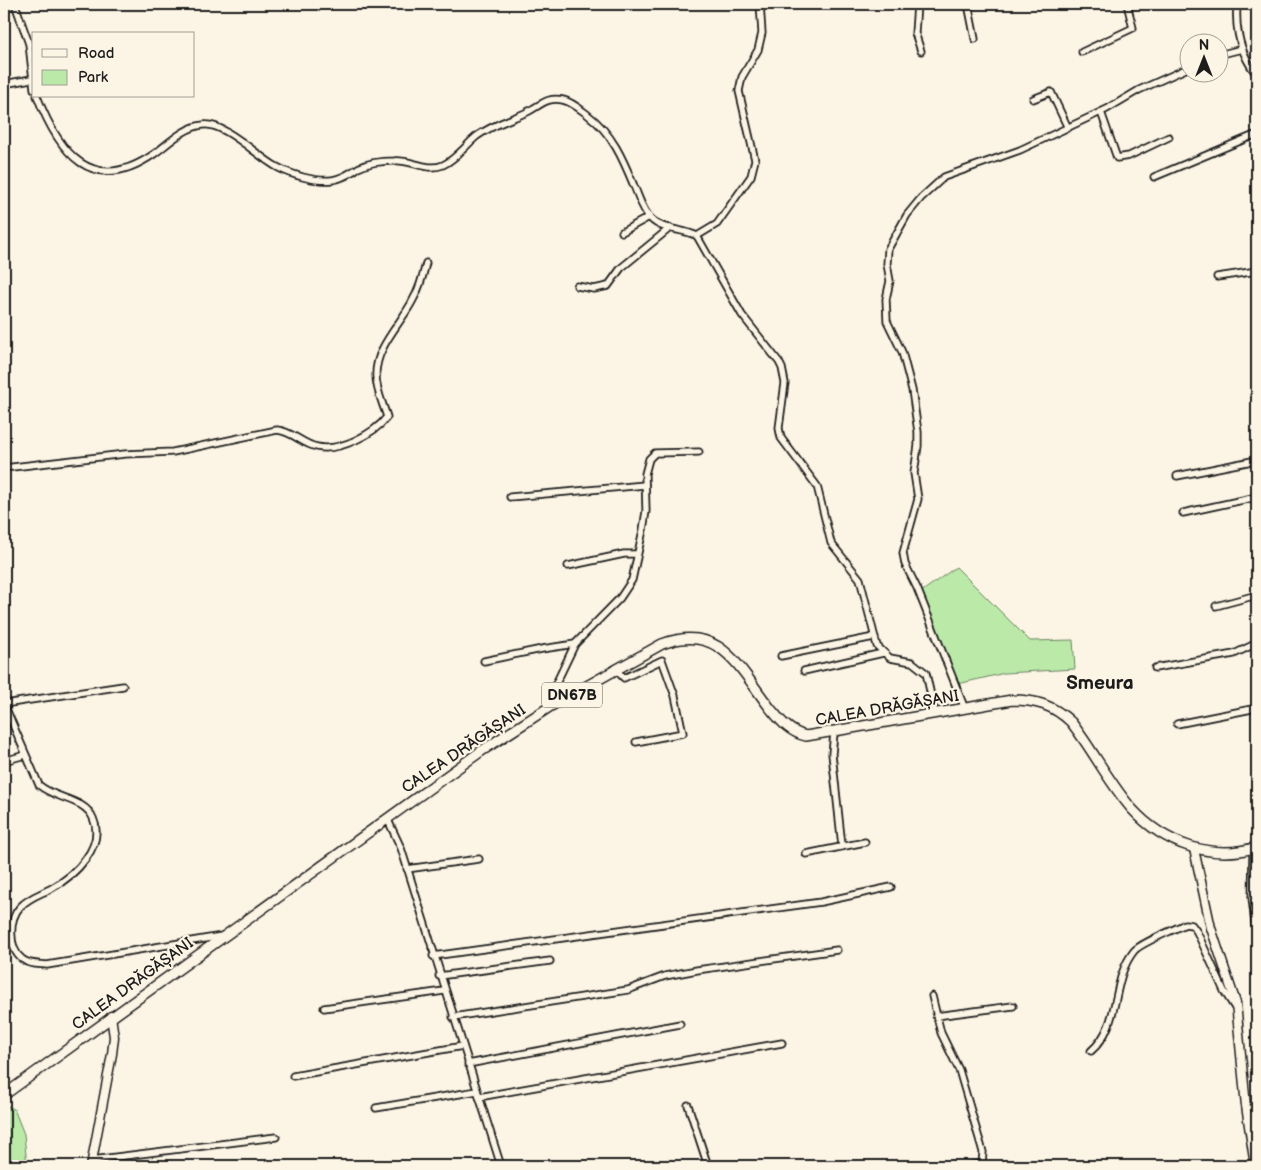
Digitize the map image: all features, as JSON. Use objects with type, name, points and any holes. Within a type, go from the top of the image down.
[{"type":"main road","name":"CALEA DRĂGĂȘANI","points":[[4,1095],[222,936],[480,752],[551,706],[662,644],[679,638],[695,637],[713,642],[729,654],[778,717],[791,730],[806,736],[834,733],[935,714],[1025,700],[1044,704],[1071,722],[1132,809],[1150,825],[1172,839],[1194,849]]},
{"type":"main road","name":"DN67B","points":[[1194,849],[1221,852],[1255,848]]},
{"type":"street","points":[[15,4],[29,44],[32,82]]},
{"type":"street","points":[[697,236],[717,224],[751,176],[754,167],[755,160],[739,91],[742,77],[758,50],[762,33],[760,4]]},
{"type":"street","points":[[917,4],[915,33],[921,51]]},
{"type":"street","points":[[968,4],[975,39]]},
{"type":"street","points":[[1082,52],[1133,28],[1127,4]]},
{"type":"street","points":[[1237,4],[1237,32],[1242,49],[1257,75]]},
{"type":"street","points":[[1228,51],[1242,49]]},
{"type":"street","points":[[965,709],[903,553],[917,507],[914,473],[918,439],[907,369],[902,352],[887,321],[886,299],[890,281],[888,250],[907,215],[921,198],[944,178],[1020,150],[1101,112],[1139,90],[1178,72]]},
{"type":"street","points":[[4,84],[31,79]]},
{"type":"street","points":[[1033,99],[1051,92],[1068,128]]},
{"type":"street","points":[[38,98],[49,127],[70,156],[97,172],[118,171],[139,164],[194,127],[210,125],[225,131],[277,167],[295,174],[328,180],[341,178],[359,167],[397,160],[429,167],[444,165],[478,136],[498,123],[524,113],[546,100],[562,100],[592,118],[616,144],[649,217],[656,223],[697,236],[742,315],[782,368],[784,383],[778,428],[781,438],[820,494],[825,526],[832,543],[853,569],[864,589],[874,637],[883,653],[890,658],[912,662],[926,673],[935,714]]},
{"type":"street","points":[[1101,112],[1113,149],[1120,159],[1169,137]]},
{"type":"street","points":[[1154,177],[1257,134]]},
{"type":"street","points":[[622,232],[649,217]]},
{"type":"street","points":[[577,286],[594,289],[608,286],[621,268],[670,228]]},
{"type":"street","points":[[4,468],[125,454],[173,452],[277,430],[287,432],[318,448],[337,446],[370,432],[387,417],[377,386],[377,363],[385,346],[413,301],[422,280],[426,264]]},
{"type":"street","points":[[1217,277],[1257,271]]},
{"type":"street","points":[[551,706],[549,698],[575,644],[598,623],[628,589],[646,511],[645,485],[649,458],[655,453],[699,452]]},
{"type":"street","points":[[1177,476],[1257,460]]},
{"type":"street","points":[[510,497],[645,485]]},
{"type":"street","points":[[1183,513],[1257,497]]},
{"type":"street","points":[[568,566],[624,554],[637,554]]},
{"type":"street","points":[[1216,606],[1257,595]]},
{"type":"street","points":[[781,656],[874,637]]},
{"type":"street","points":[[1155,668],[1234,654],[1257,643]]},
{"type":"street","points":[[484,661],[542,648],[575,644]]},
{"type":"street","points":[[804,672],[883,653]]},
{"type":"street","points":[[616,670],[624,678],[662,660],[675,696],[684,733],[636,742]]},
{"type":"street","points":[[123,686],[4,704],[39,786],[45,791],[84,807],[94,819],[96,831],[91,852],[79,866],[53,887],[28,899],[15,913],[12,936],[15,950],[20,958],[36,964],[48,964],[222,936]]},
{"type":"street","points":[[1177,724],[1257,708]]},
{"type":"street","points":[[834,733],[832,754],[842,846]]},
{"type":"street","points":[[4,761],[25,755]]},
{"type":"street","points":[[387,818],[401,848],[439,976],[501,1166]]},
{"type":"street","points":[[806,854],[865,842]]},
{"type":"street","points":[[1255,848],[1252,898],[1257,942]]},
{"type":"street","points":[[1194,849],[1211,928],[1234,992],[1238,1012],[1246,1106],[1255,1166]]},
{"type":"street","points":[[407,869],[479,859]]},
{"type":"street","points":[[433,956],[821,902],[891,887]]},
{"type":"street","points":[[1091,1051],[1101,1042],[1104,1035],[1117,1002],[1120,979],[1134,950],[1185,924],[1192,925],[1197,932],[1224,991],[1238,1012]]},
{"type":"street","points":[[453,1017],[628,990],[666,976],[837,950]]},
{"type":"street","points":[[439,976],[550,960]]},
{"type":"street","points":[[324,1008],[444,991]]},
{"type":"street","points":[[932,996],[936,1016],[962,1079],[983,1152],[983,1165],[967,1166]]},
{"type":"street","points":[[936,1016],[1013,1006]]},
{"type":"street","points":[[91,1164],[112,1054],[114,1037],[111,1016]]},
{"type":"street","points":[[468,1064],[680,1024]]},
{"type":"street","points":[[376,1108],[478,1094],[782,1043]]},
{"type":"street","points":[[293,1076],[462,1046]]},
{"type":"street","points":[[688,1105],[708,1166]]},
{"type":"street","points":[[91,1164],[276,1137]]},
{"type":"street","points":[[91,1164],[102,1166]]},
{"type":"green space","points":[[956,567],[1030,641],[1073,640],[1075,669],[1005,673],[958,684],[921,592]]},
{"type":"green space","points":[[6,1105],[14,1109],[24,1134],[27,1166],[4,1166],[4,1106]]},
{"type":"district","name":"Smeura","points":[[1100,682]]}]
